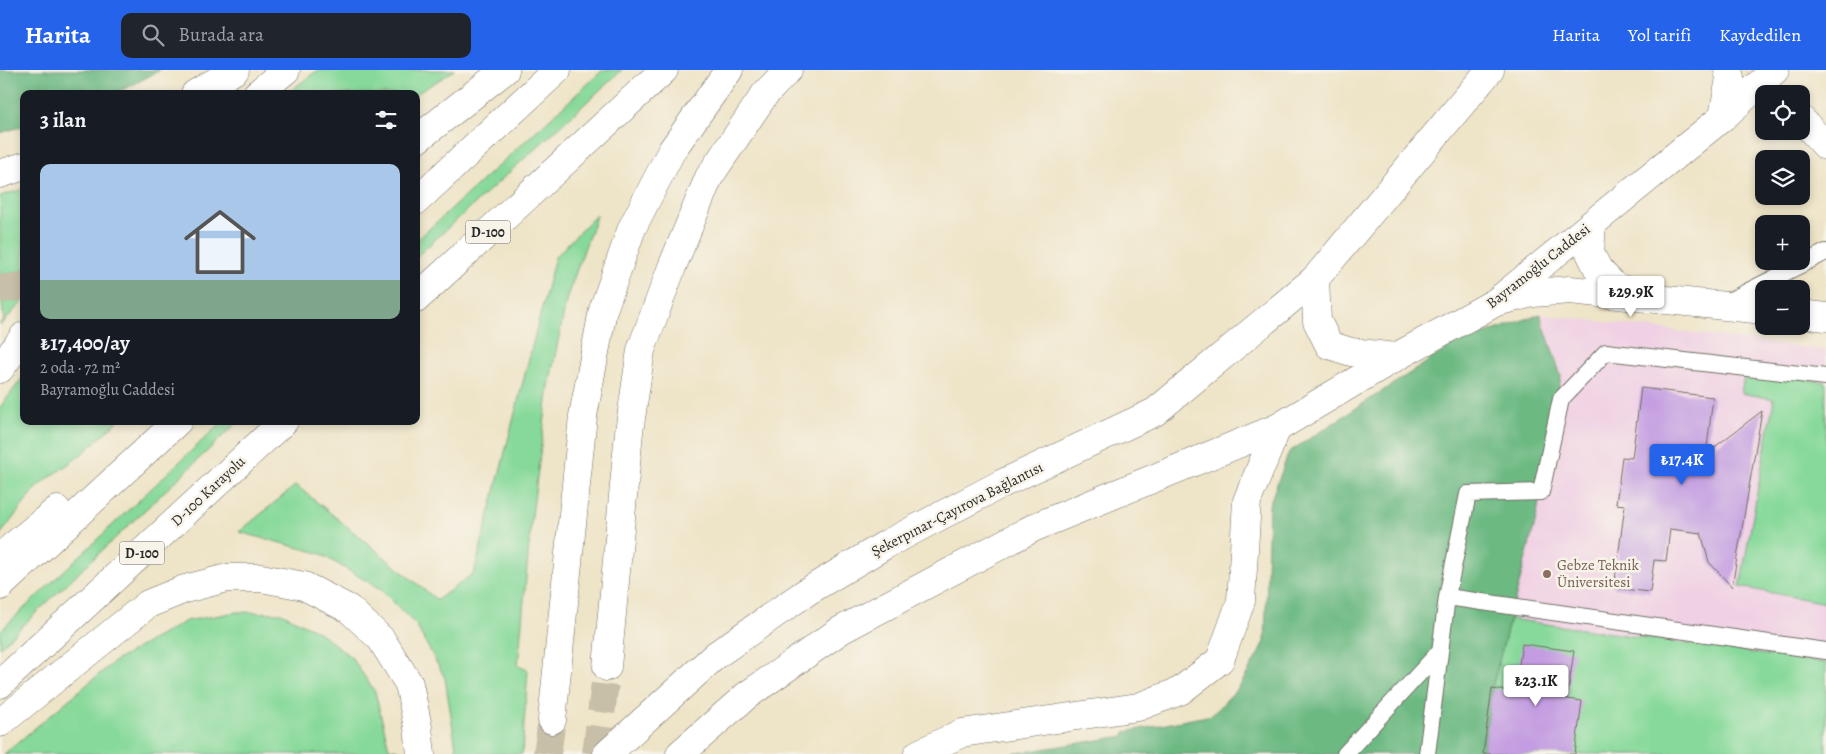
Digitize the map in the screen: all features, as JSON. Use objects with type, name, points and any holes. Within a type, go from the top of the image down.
[{"type":"main road","points":[[202,90],[235,70]]},
{"type":"main road","points":[[262,90],[286,70]]},
{"type":"main road","points":[[420,137],[505,70]]},
{"type":"main road","points":[[420,197],[557,70]]},
{"type":"main road","name":"D-100","points":[[420,295],[664,70]]},
{"type":"main road","points":[[552,720],[582,416],[603,310],[632,228],[663,167],[672,150],[729,70]]},
{"type":"main road","points":[[607,667],[629,432],[641,350],[672,267],[710,177],[765,94],[788,70]]},
{"type":"main road","points":[[1396,357],[1351,352],[1329,345],[1317,322],[1316,279],[1490,70]]},
{"type":"main road","points":[[1723,117],[1730,78],[1728,70]]},
{"type":"main road","name":"Bayramoğlu Caddesi","points":[[1277,428],[1396,357],[1496,302],[1723,117],[1775,70]]},
{"type":"main road","points":[[1810,129],[1826,146]]},
{"type":"main road","points":[[0,174],[20,167]]},
{"type":"main road","points":[[1592,224],[1590,253],[1598,269],[1614,286],[1644,298]]},
{"type":"main road","name":"Şekerpınar-Çayırova Bağlantısı","points":[[607,754],[716,655],[808,591],[885,545],[1000,484],[1155,412],[1316,279]]},
{"type":"main road","points":[[1496,302],[1533,293],[1570,290],[1755,309]]},
{"type":"main road","points":[[1810,315],[1826,316]]},
{"type":"main road","points":[[0,369],[20,342]]},
{"type":"main road","points":[[0,557],[159,425]]},
{"type":"main road","points":[[0,586],[174,425]]},
{"type":"main road","name":"D-100 Karayolu","points":[[0,684],[280,425]]},
{"type":"main road","points":[[680,754],[746,696],[841,630],[1035,527],[1277,428]]},
{"type":"main road","points":[[918,754],[962,733],[1138,707],[1180,691],[1220,660],[1240,601],[1247,501],[1277,428]]},
{"type":"main road","points":[[0,723],[148,604],[185,589],[227,578],[261,578],[304,586],[349,609],[382,639],[409,684],[418,727],[421,754]]},
{"type":"lane","points":[[1721,305],[1826,252]]},
{"type":"lane","points":[[1427,754],[1447,598],[1468,494],[1541,492],[1561,398],[1606,352],[1826,377]]},
{"type":"lane","points":[[1447,598],[1826,651]]},
{"type":"lane","points":[[1345,754],[1440,651]]},
{"type":"shaded area","name":"Gebze Teknik Üniversitesi","points":[[1540,314],[1826,350],[1826,754],[1011,754],[1124,736],[1125,732],[1212,715],[1240,686],[1265,642],[1269,505],[1289,452],[1453,345]]},
{"type":"green space","points":[[0,70],[160,70],[122,90],[20,90],[20,127],[0,133]]},
{"type":"green space","points":[[318,70],[455,70],[420,92],[420,90],[291,90]]},
{"type":"green space","points":[[603,70],[622,70],[420,253],[420,237]]},
{"type":"green space","points":[[20,190],[20,304],[4,322],[0,286],[0,196]]},
{"type":"green space","points":[[597,214],[567,297],[549,386],[531,523],[518,666],[528,670],[522,754],[457,754],[445,678],[416,625],[380,589],[319,553],[239,532],[296,485],[437,600],[474,573],[555,257]]},
{"type":"green space","points":[[1540,314],[1561,376],[1536,519],[1492,688],[1483,754],[1011,754],[1124,736],[1125,732],[1212,715],[1240,686],[1265,642],[1269,505],[1289,452],[1453,345]]},
{"type":"green space","points":[[1745,371],[1826,382],[1826,603],[1740,587],[1774,399],[1741,393]]},
{"type":"green space","points":[[20,381],[20,425],[114,425],[82,454],[37,487],[0,535],[0,407]]},
{"type":"green space","points":[[219,425],[235,425],[0,647],[0,631]]},
{"type":"green space","points":[[237,612],[281,613],[319,632],[352,658],[375,692],[389,748],[402,751],[402,754],[4,754],[115,661],[186,621]]},
{"type":"green space","points":[[1510,619],[1826,663],[1826,754],[1483,754],[1492,688]]},
{"type":"building","points":[[1641,388],[1713,397],[1704,472],[1716,446],[1762,411],[1732,587],[1709,562],[1701,533],[1670,529],[1666,561],[1654,560],[1650,592],[1614,588],[1625,505],[1616,504],[1622,457],[1632,458]]},
{"type":"building","points":[[1522,644],[1574,651],[1567,699],[1582,701],[1575,754],[1483,754],[1492,689],[1515,692]]},
{"type":"tunnel","points":[[0,289],[20,286]]},
{"type":"tunnel","points":[[596,754],[607,667]]},
{"type":"tunnel","points":[[547,754],[552,720]]},
{"type":"place","name":"Gebze Teknik Üniversitesi","points":[[1547,574]]}]
